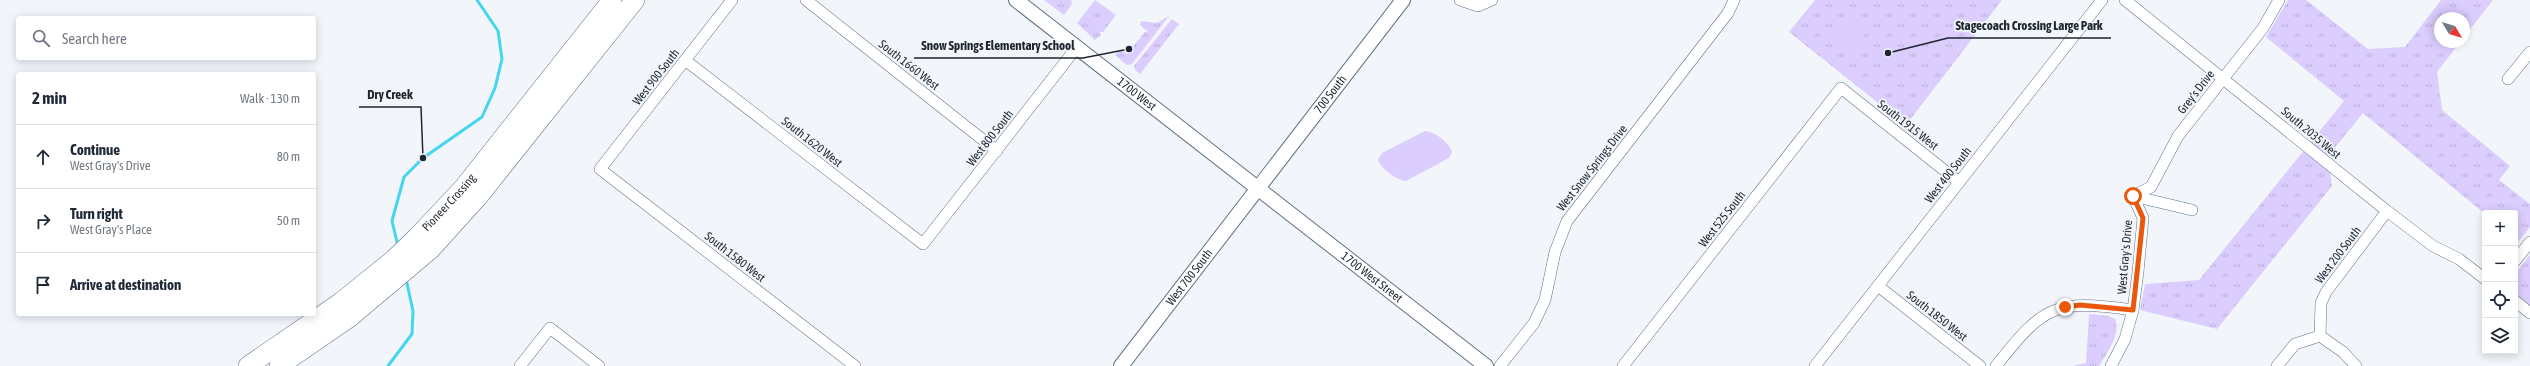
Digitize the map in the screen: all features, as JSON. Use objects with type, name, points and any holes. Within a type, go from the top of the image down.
[{"type":"highway","name":"Pioneer Crossing","points":[[248,366],[340,302],[403,263],[612,0]]},
{"type":"highway","name":"Pioneer Crossing","points":[[279,366],[349,318],[403,263],[478,197],[635,0]]},
{"type":"street","name":"West 900 South","points":[[600,169],[732,0]]},
{"type":"street","name":"South 1660 West","points":[[806,0],[997,151]]},
{"type":"street","name":"1700 West","points":[[1016,0],[1258,188]]},
{"type":"street","name":"700 South","points":[[1258,188],[1403,0]]},
{"type":"street","points":[[1460,0],[1478,6],[1492,0]]},
{"type":"street","name":"West Snow Springs Drive","points":[[1500,366],[1534,323],[1544,300],[1555,252],[1567,221],[1728,13],[1734,0]]},
{"type":"street","name":"West 400 South","points":[[1815,366],[2102,0]]},
{"type":"street","name":"South 2035 West","points":[[2125,0],[2268,113],[2298,142],[2387,211],[2433,246],[2459,259],[2482,276]]},
{"type":"street","name":"Grey's Drive","points":[[2133,196],[2151,187],[2178,136],[2263,28],[2279,0]]},
{"type":"street","name":"West 800 South","points":[[924,244],[1077,47]]},
{"type":"street","points":[[2508,79],[2530,52]]},
{"type":"street","name":"South 1620 West","points":[[685,60],[924,244]]},
{"type":"street","name":"South 1915 West","points":[[1841,88],[1959,182]]},
{"type":"street","name":"West 525 South","points":[[1623,366],[1841,88]]},
{"type":"street","name":"South 1580 West","points":[[600,169],[855,366]]},
{"type":"street","name":"West 700 South","points":[[1121,366],[1258,188]]},
{"type":"street","name":"1700 West Street","points":[[1258,188],[1486,366]]},
{"type":"street","points":[[2133,196],[2192,210]]},
{"type":"street","name":"West Gray's Drive","points":[[2111,366],[2125,339],[2133,310],[2143,218],[2133,196]]},
{"type":"street","name":"West 200 South","points":[[2320,336],[2322,303],[2326,292],[2387,211]]},
{"type":"street","points":[[2518,257],[2530,242]]},
{"type":"street","name":"South 1850 West","points":[[1878,286],[1980,366]]},
{"type":"street","points":[[2518,303],[2530,313]]},
{"type":"street","points":[[1996,366],[2021,334],[2035,321],[2050,311],[2080,305],[2133,310]]},
{"type":"street","points":[[520,366],[550,328],[599,366]]},
{"type":"street","points":[[2277,366],[2295,344],[2320,336],[2343,352],[2356,366]]},
{"type":"green space","points":[[1044,0],[1071,0],[1072,4],[1064,15]]},
{"type":"green space","points":[[1095,0],[1116,15],[1103,32],[1100,32],[1101,35],[1095,40],[1077,23]]},
{"type":"green space","points":[[1815,0],[2002,0],[1906,125],[1789,32]]},
{"type":"green space","points":[[2288,0],[2306,0],[2368,49],[2405,47],[2441,0],[2493,0],[2470,29],[2470,12],[2434,12],[2434,48],[2455,48],[2437,72],[2442,110],[2510,166],[2499,180],[2530,204],[2530,227],[2519,241],[2518,210],[2482,210],[2482,212],[2363,113],[2328,156],[2332,186],[2217,329],[2140,310],[2145,284],[2199,280],[2344,101],[2266,37]]},
{"type":"green space","points":[[1847,13],[1869,29],[1853,50],[1831,35]]},
{"type":"green space","points":[[1169,16],[1132,64],[1127,65],[1115,55],[1120,49],[1127,54],[1145,32],[1148,32],[1140,25],[1141,21],[1157,23]]},
{"type":"green space","points":[[1172,19],[1179,24],[1140,74],[1135,70],[1134,66]]},
{"type":"green space","points":[[1425,131],[1437,135],[1445,141],[1452,152],[1449,158],[1406,181],[1398,179],[1381,166],[1378,159],[1382,153]]},
{"type":"green space","points":[[2530,255],[2530,306],[2518,299],[2518,270]]},
{"type":"green space","points":[[2089,314],[2109,316],[2115,319],[2115,337],[2099,366],[2072,366],[2086,363]]},
{"type":"waterway","points":[[398,246],[392,221],[404,177],[423,158],[482,117],[495,88],[502,59],[498,31],[477,0]]},
{"type":"waterway","points":[[388,366],[412,334],[413,311],[406,279]]},
{"type":"place","name":"Snow Springs Elementary School","points":[[1129,49]]},
{"type":"place","name":"Stagecoach Crossing Large Park","points":[[1888,53]]},
{"type":"place","name":"Dry Creek","points":[[423,158]]},
{"type":"route","points":[[2065,307],[2080,305],[2107,306],[2133,310],[2143,218],[2133,196]]}]
